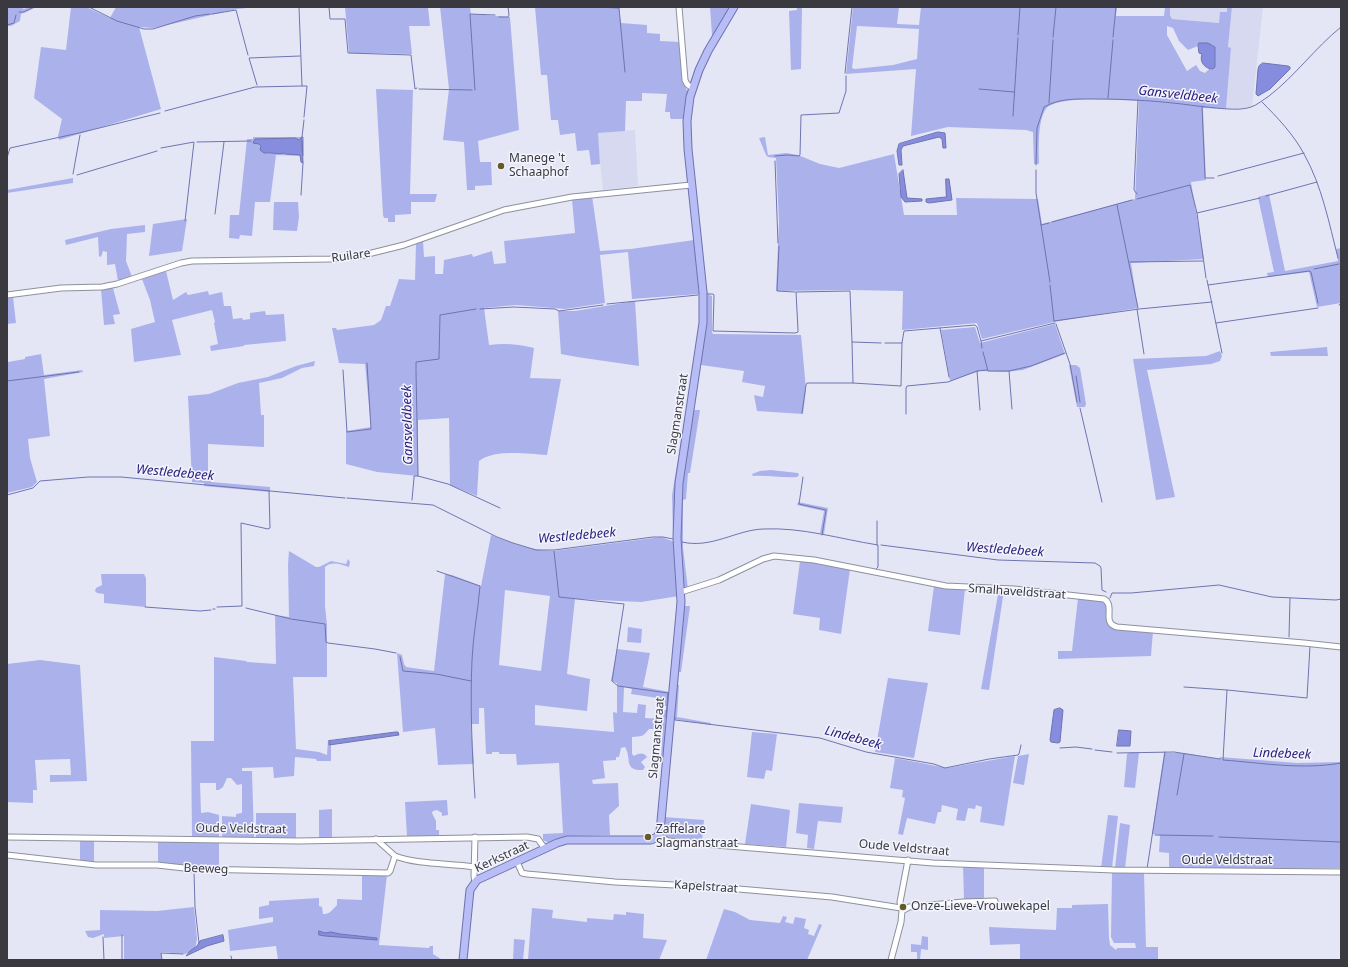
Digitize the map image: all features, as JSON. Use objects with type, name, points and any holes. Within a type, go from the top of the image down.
[{"type":"main road","name":"Slagmanstraat","points":[[658,836],[660,830],[681,592],[678,538],[678,493],[703,323],[703,292],[691,185],[687,129],[689,105],[692,88],[703,62],[734,7]]},
{"type":"main road","name":"Oude Veldstraat","points":[[545,849],[568,840],[651,840],[658,836]]},
{"type":"main road","name":"Kerkstraat","points":[[463,960],[470,890],[475,881],[545,849]]},
{"type":"street","points":[[679,7],[685,80],[692,88]]},
{"type":"street","name":"Ruilare","points":[[7,295],[61,288],[102,287],[117,284],[181,263],[192,261],[330,260],[360,256],[404,245],[504,210],[572,197],[691,185]]},
{"type":"street","name":"Smalhaveldstraat","points":[[681,592],[719,580],[763,558],[774,556],[820,561],[946,586],[1014,589],[1104,599],[1109,604],[1110,623],[1112,626],[1117,627],[1341,647]]},
{"type":"street","name":"Oude Veldstraat","points":[[658,836],[668,841],[933,863],[1114,870],[1341,872]]},
{"type":"street","name":"Oude Veldstraat","points":[[7,837],[270,841],[536,837],[545,849]]},
{"type":"street","points":[[475,837],[475,881]]},
{"type":"street","points":[[376,839],[395,856],[421,861],[474,867]]},
{"type":"street","name":"Beeweg","points":[[7,855],[96,865],[157,865],[207,869],[388,873],[395,856]]},
{"type":"street","points":[[891,960],[901,922],[902,909],[900,902],[908,860]]},
{"type":"street","name":"Kapelstraat","points":[[517,862],[522,873],[527,874],[622,883],[722,888],[832,897],[902,909],[930,904],[995,901]]},
{"type":"shaded area","points":[[7,7],[20,7],[24,9],[29,7],[37,7],[21,14],[20,21],[11,26],[7,26]]},
{"type":"shaded area","points":[[71,7],[86,7],[110,18],[116,7],[257,7],[237,9],[154,28],[139,27],[161,109],[59,140],[58,136],[62,119],[34,98],[41,47],[66,50]]},
{"type":"shaded area","points":[[345,7],[428,7],[430,26],[409,26],[412,54],[349,53]]},
{"type":"shaded area","points":[[440,7],[470,7],[471,14],[510,17],[519,130],[478,141],[480,162],[491,162],[492,185],[475,186],[475,190],[467,190],[464,142],[443,140],[449,89]]},
{"type":"shaded area","points":[[535,7],[619,8],[621,23],[647,25],[647,33],[660,34],[660,41],[680,42],[684,83],[688,93],[684,119],[671,119],[670,112],[665,112],[667,94],[642,93],[642,101],[626,101],[625,131],[598,133],[600,164],[591,165],[589,150],[577,151],[575,133],[560,135],[558,120],[551,120],[547,75],[541,75]]},
{"type":"shaded area","points":[[710,7],[726,7],[730,9],[714,36],[712,35]]},
{"type":"shaded area","points":[[797,7],[802,7],[801,69],[791,70],[789,11],[797,10]]},
{"type":"shaded area","points":[[853,7],[899,7],[897,24],[919,25],[921,7],[1117,7],[1116,16],[1164,16],[1165,7],[1170,7],[1170,15],[1172,19],[1219,23],[1220,12],[1227,12],[1227,7],[1232,7],[1228,47],[1231,48],[1226,109],[1203,108],[1206,180],[1191,182],[1204,259],[1131,263],[1138,308],[1054,322],[982,339],[977,323],[902,330],[903,291],[776,291],[779,222],[776,158],[768,157],[766,155],[759,138],[765,137],[768,155],[786,153],[798,155],[820,164],[839,168],[894,154],[904,215],[957,215],[956,198],[1038,199],[1042,224],[1135,199],[1139,101],[1089,99],[1062,102],[1052,105],[1046,109],[1043,114],[1039,136],[1039,164],[1034,164],[1033,132],[1026,130],[948,127],[911,136],[916,69],[846,74]],"holes":[[[857,26],[919,29],[917,59],[893,65],[855,69],[852,68]],[[1167,26],[1173,28],[1179,41],[1188,50],[1198,46],[1199,43],[1208,43],[1215,47],[1215,67],[1213,69],[1209,69],[1205,73],[1200,71],[1196,65],[1187,71],[1167,35]]]},
{"type":"shaded area","points":[[1170,7],[1227,7],[1227,12],[1219,23],[1172,19],[1170,15]]},
{"type":"shaded area","points":[[1232,7],[1263,7],[1252,106],[1246,108],[1226,109],[1231,48],[1228,48]]},
{"type":"shaded area","points":[[1199,43],[1208,43],[1215,47],[1215,67],[1213,69],[1207,68],[1203,64],[1201,60],[1202,54],[1199,53]]},
{"type":"shaded area","points":[[1263,63],[1288,66],[1290,69],[1270,89],[1258,96],[1256,94],[1258,69]]},
{"type":"shaded area","points":[[376,89],[413,90],[410,194],[437,194],[435,202],[411,202],[411,214],[395,215],[395,222],[388,222],[388,218],[384,218],[383,215]]},
{"type":"shaded area","points":[[635,130],[638,186],[603,190],[597,133]]},
{"type":"shaded area","points":[[938,132],[945,133],[946,148],[943,148],[942,139],[939,137],[903,146],[901,150],[902,165],[899,165],[897,151],[899,144]]},
{"type":"shaded area","points":[[253,137],[304,137],[304,156],[276,155],[270,202],[255,202],[252,236],[240,235],[239,239],[229,238],[230,215],[239,215],[247,139],[253,139]]},
{"type":"shaded area","points":[[302,137],[303,163],[301,162],[300,155],[264,153],[260,150],[261,146],[259,144],[253,143],[255,139],[295,138],[299,140]]},
{"type":"shaded area","points":[[903,170],[907,198],[922,199],[922,201],[905,202],[901,197],[899,174]]},
{"type":"shaded area","points":[[73,178],[73,183],[7,193],[7,190]]},
{"type":"shaded area","points":[[946,179],[949,179],[952,200],[929,203],[926,202],[926,199],[946,197]]},
{"type":"shaded area","points":[[1269,194],[1285,271],[1338,261],[1336,249],[1341,248],[1341,303],[1317,307],[1309,272],[1268,277],[1267,273],[1274,272],[1258,197]]},
{"type":"shaded area","points":[[592,196],[600,251],[631,249],[694,240],[699,294],[632,299],[628,252],[600,255],[605,303],[565,309],[516,305],[484,308],[489,345],[512,344],[534,348],[530,378],[561,379],[547,455],[512,453],[494,455],[479,461],[477,496],[450,485],[449,418],[418,420],[418,476],[377,472],[346,464],[346,431],[371,427],[365,364],[339,363],[332,328],[336,328],[337,330],[374,325],[381,320],[386,306],[390,306],[399,279],[415,280],[416,243],[423,241],[424,257],[435,256],[435,274],[443,274],[444,260],[472,254],[473,257],[492,251],[494,264],[506,263],[504,241],[575,233],[572,199]]},
{"type":"shaded area","points":[[274,202],[298,202],[299,217],[297,231],[273,230]]},
{"type":"shaded area","points":[[187,219],[182,251],[149,256],[153,224]]},
{"type":"shaded area","points":[[145,225],[145,232],[127,234],[126,261],[132,277],[118,281],[115,264],[107,265],[107,252],[103,251],[101,257],[99,256],[98,237],[66,245],[65,240],[111,229]]},
{"type":"shaded area","points":[[166,271],[173,300],[186,292],[188,295],[208,291],[209,295],[222,292],[224,306],[231,306],[233,319],[250,319],[250,313],[265,311],[266,315],[284,314],[286,341],[244,345],[211,351],[210,346],[218,344],[212,310],[172,320],[181,355],[134,362],[131,329],[155,322],[150,300],[142,279]]},
{"type":"shaded area","points":[[113,288],[120,314],[113,315],[115,324],[104,325],[101,289]]},
{"type":"shaded area","points":[[706,292],[712,296],[713,334],[801,335],[806,389],[803,414],[757,411],[754,395],[763,397],[765,386],[742,382],[744,371],[701,365],[706,321]]},
{"type":"shaded area","points":[[699,296],[701,296],[701,307],[699,325]]},
{"type":"shaded area","points":[[7,297],[13,297],[16,323],[7,324]]},
{"type":"shaded area","points":[[635,301],[639,366],[561,354],[558,311],[575,311]]},
{"type":"shaded area","points":[[1055,324],[1065,354],[1023,370],[1006,372],[980,371],[950,381],[941,330],[975,327],[980,343]]},
{"type":"shaded area","points":[[1327,347],[1328,356],[1271,356],[1270,352]]},
{"type":"shaded area","points":[[696,351],[675,537],[673,537],[672,495]]},
{"type":"shaded area","points":[[1220,351],[1222,356],[1220,361],[1211,364],[1147,370],[1175,497],[1156,500],[1133,359],[1206,356]]},
{"type":"shaded area","points":[[41,354],[44,375],[82,370],[83,372],[44,379],[50,436],[28,439],[30,458],[37,482],[32,487],[7,493],[7,364],[8,362],[25,359],[25,357]]},
{"type":"shaded area","points":[[315,361],[314,366],[302,368],[282,378],[259,383],[261,415],[264,415],[264,447],[208,444],[208,475],[211,482],[270,487],[270,492],[204,486],[204,483],[192,482],[188,396],[209,394],[238,383],[268,377],[296,366]]},
{"type":"shaded area","points":[[1069,365],[1076,365],[1080,368],[1086,404],[1085,407],[1077,407]]},
{"type":"shaded area","points":[[700,410],[690,473],[688,473],[686,499],[683,500],[683,548],[688,589],[684,589],[680,519],[683,473],[693,411]]},
{"type":"shaded area","points":[[771,470],[798,473],[799,475],[797,477],[786,477],[753,476],[752,474],[760,471]]},
{"type":"shaded area","points":[[798,502],[828,508],[824,534],[820,533],[824,511],[797,505]]},
{"type":"shaded area","points":[[491,535],[529,548],[553,551],[661,537],[675,542],[679,596],[641,602],[575,599],[567,674],[590,679],[587,711],[535,705],[535,725],[614,732],[613,712],[617,713],[617,683],[611,681],[617,649],[650,653],[643,687],[670,692],[669,706],[663,706],[664,699],[631,694],[632,689],[624,687],[623,712],[637,713],[638,704],[646,705],[645,718],[663,719],[664,710],[669,710],[665,757],[661,757],[663,727],[657,726],[653,729],[649,729],[642,736],[632,737],[632,754],[634,756],[643,754],[647,757],[641,762],[645,767],[643,770],[637,770],[630,766],[625,747],[621,748],[619,757],[616,757],[616,760],[603,761],[605,778],[592,780],[593,784],[618,783],[619,806],[609,815],[610,835],[570,836],[549,843],[543,840],[543,834],[563,833],[559,763],[517,765],[516,754],[499,754],[499,752],[492,752],[492,754],[486,754],[484,708],[479,708],[479,724],[471,724],[474,764],[438,765],[435,728],[403,732],[397,653],[402,655],[406,667],[434,671],[445,574],[452,575],[481,586]],"holes":[[[505,590],[550,596],[541,671],[499,665]]]},
{"type":"shaded area","points":[[289,551],[316,567],[331,561],[346,564],[348,559],[350,562],[349,567],[339,564],[330,564],[325,567],[327,677],[293,677],[296,749],[319,752],[327,755],[328,740],[331,740],[331,761],[317,761],[316,759],[295,757],[294,776],[274,778],[273,767],[242,768],[242,771],[252,771],[254,838],[223,838],[222,835],[222,816],[236,817],[236,814],[242,813],[242,784],[237,785],[231,778],[227,778],[223,787],[216,790],[216,783],[200,783],[201,813],[208,812],[219,815],[219,838],[192,837],[191,741],[214,741],[214,657],[247,662],[276,664],[275,615],[289,617]]},
{"type":"shaded area","points":[[800,561],[850,569],[841,634],[819,630],[820,618],[793,614]]},
{"type":"shaded area","points":[[101,574],[144,574],[146,578],[146,607],[104,603],[104,594],[97,593],[95,591],[96,588],[102,585]]},
{"type":"shaded area","points":[[934,586],[965,589],[960,635],[928,631]]},
{"type":"shaded area","points":[[1005,586],[1019,586],[1019,591],[1004,590],[989,690],[981,689],[999,589],[1005,589]]},
{"type":"shaded area","points":[[1078,598],[1106,601],[1108,623],[1112,628],[1153,631],[1151,656],[1058,659],[1058,651],[1072,651]]},
{"type":"shaded area","points":[[684,606],[690,606],[681,672],[678,672]]},
{"type":"shaded area","points":[[628,627],[642,629],[641,643],[627,642]]},
{"type":"shaded area","points":[[40,660],[80,665],[87,781],[50,782],[50,775],[71,775],[70,759],[35,760],[37,790],[33,790],[33,803],[7,802],[7,664]]},
{"type":"shaded area","points":[[888,678],[928,683],[914,758],[875,752]]},
{"type":"shaded area","points":[[676,684],[679,685],[677,717],[711,723],[711,725],[673,719]]},
{"type":"shaded area","points":[[1060,708],[1063,710],[1060,742],[1051,742],[1054,710]]},
{"type":"shaded area","points":[[1119,730],[1131,731],[1130,746],[1117,746]]},
{"type":"shaded area","points":[[398,732],[399,735],[329,745],[329,741]]},
{"type":"shaded area","points":[[752,732],[777,734],[772,771],[766,770],[764,779],[747,777]]},
{"type":"shaded area","points":[[1131,752],[1139,753],[1135,788],[1124,787],[1127,754]]},
{"type":"shaded area","points":[[1164,753],[1183,753],[1219,759],[1220,757],[1297,763],[1341,762],[1341,868],[1169,869],[1169,853],[1159,852],[1160,835],[1152,834]]},
{"type":"shaded area","points":[[1029,754],[1024,785],[1013,783],[1018,756]]},
{"type":"shaded area","points":[[1015,756],[1004,826],[980,822],[982,807],[976,805],[975,809],[968,808],[965,821],[956,820],[958,809],[942,805],[941,812],[938,812],[935,824],[907,818],[903,835],[898,834],[905,798],[902,797],[903,790],[890,788],[895,758],[947,768]]},
{"type":"shaded area","points":[[447,800],[448,815],[442,816],[442,813],[437,810],[433,811],[432,813],[436,821],[436,830],[439,830],[439,836],[407,837],[405,802]]},
{"type":"shaded area","points":[[799,803],[843,807],[841,823],[818,821],[814,849],[807,848],[808,835],[796,833]]},
{"type":"shaded area","points":[[751,804],[790,810],[786,847],[745,844]]},
{"type":"shaded area","points":[[332,809],[332,838],[319,839],[319,810]]},
{"type":"shaded area","points":[[256,813],[296,813],[296,839],[256,839]]},
{"type":"shaded area","points":[[1108,815],[1118,816],[1112,868],[1101,868]]},
{"type":"shaded area","points":[[664,817],[704,820],[702,841],[666,838],[663,832]]},
{"type":"shaded area","points":[[1120,823],[1130,825],[1125,868],[1115,868]]},
{"type":"shaded area","points":[[80,840],[94,840],[94,863],[80,862]]},
{"type":"shaded area","points":[[158,841],[219,842],[219,868],[158,864]]},
{"type":"shaded area","points":[[963,865],[984,866],[984,900],[964,900]]},
{"type":"shaded area","points":[[1112,873],[1144,873],[1146,947],[1158,947],[1158,960],[1020,960],[1020,944],[990,945],[989,927],[1056,930],[1057,908],[1072,908],[1072,905],[1108,904],[1110,945],[1116,950],[1117,948],[1136,948],[1135,943],[1114,943],[1111,937]]},
{"type":"shaded area","points":[[362,874],[387,875],[379,945],[429,948],[430,946],[433,946],[433,954],[441,959],[440,960],[278,960],[276,946],[230,951],[228,930],[273,922],[273,917],[259,919],[259,907],[269,905],[269,901],[319,898],[319,906],[322,907],[323,914],[327,914],[337,905],[337,899],[362,900]]},
{"type":"shaded area","points":[[194,907],[197,939],[195,950],[185,954],[161,952],[162,960],[124,960],[124,936],[104,938],[104,934],[93,938],[88,937],[85,931],[100,930],[100,910],[157,911]]},
{"type":"shaded area","points":[[532,908],[553,910],[552,918],[587,922],[587,918],[613,920],[614,914],[626,915],[626,912],[644,914],[643,938],[667,940],[659,960],[528,960]]},
{"type":"shaded area","points":[[724,909],[735,912],[750,920],[780,923],[783,916],[787,917],[785,922],[793,924],[795,917],[806,919],[804,928],[809,930],[808,934],[814,936],[819,924],[822,925],[807,960],[706,960]]},
{"type":"shaded area","points":[[319,931],[325,933],[331,932],[377,938],[377,940],[325,936],[319,935]]},
{"type":"shaded area","points":[[223,935],[224,941],[207,946],[186,956],[197,946],[200,941]]},
{"type":"shaded area","points":[[922,936],[928,937],[928,950],[921,949],[920,960],[917,960],[917,952],[911,952],[911,944],[921,945]]},
{"type":"shaded area","points":[[514,939],[525,940],[523,960],[513,960]]},
{"type":"waterway","points":[[19,12],[24,12],[34,7]]},
{"type":"waterway","points":[[89,7],[117,21],[144,29],[153,29],[195,16],[210,14]]},
{"type":"waterway","points":[[299,7],[302,86],[307,86],[304,117]]},
{"type":"waterway","points":[[329,7],[330,19],[345,19],[348,53],[411,55],[415,89],[417,88]]},
{"type":"waterway","points":[[499,17],[508,17],[508,7]]},
{"type":"waterway","points":[[596,7],[619,8],[625,72]]},
{"type":"waterway","points":[[845,73],[852,7]]},
{"type":"waterway","points":[[1018,35],[1020,7]]},
{"type":"waterway","points":[[1053,37],[1056,7]]},
{"type":"waterway","points":[[1113,37],[1116,7]]},
{"type":"waterway","points":[[212,14],[236,10],[248,55]]},
{"type":"waterway","points":[[475,90],[470,14],[495,15]]},
{"type":"waterway","points":[[7,25],[14,23],[16,15]]},
{"type":"waterway","name":"Gansveldbeek","points":[[1036,165],[1037,128],[1044,107],[1050,104],[1068,100],[1107,99],[1158,102],[1224,109],[1246,108],[1258,104],[1269,96],[1341,27]]},
{"type":"waterway","points":[[1013,116],[1018,38]]},
{"type":"waterway","points":[[1049,103],[1053,40]]},
{"type":"waterway","points":[[1108,98],[1113,40]]},
{"type":"waterway","points":[[257,85],[249,58],[300,56]]},
{"type":"waterway","points":[[775,156],[800,155],[801,115],[839,113],[846,91],[846,76]]},
{"type":"waterway","points":[[165,111],[255,87],[302,86]]},
{"type":"waterway","points":[[419,89],[472,90]]},
{"type":"waterway","points":[[979,89],[1014,92]]},
{"type":"waterway","points":[[1137,194],[1134,190],[1138,100]]},
{"type":"waterway","points":[[1262,102],[1290,133],[1300,147],[1310,166],[1316,179],[1324,205],[1338,258]]},
{"type":"waterway","points":[[1202,106],[1205,178],[1214,178]]},
{"type":"waterway","points":[[7,158],[10,148],[160,113]]},
{"type":"waterway","points":[[302,137],[304,120]]},
{"type":"waterway","points":[[73,174],[80,135]]},
{"type":"waterway","points":[[197,142],[251,141]]},
{"type":"waterway","points":[[302,141],[302,151]]},
{"type":"waterway","points":[[161,148],[194,142],[185,221]]},
{"type":"waterway","points":[[215,214],[224,142]]},
{"type":"waterway","points":[[77,175],[157,151]]},
{"type":"waterway","points":[[1218,176],[1304,153]]},
{"type":"waterway","points":[[775,161],[778,243]]},
{"type":"waterway","points":[[301,195],[303,163]]},
{"type":"waterway","name":"Gansveldbeek","points":[[1036,170],[1036,193],[1050,282]]},
{"type":"waterway","points":[[1266,196],[1317,182]]},
{"type":"waterway","points":[[1137,199],[1190,185],[1197,213],[1206,278]]},
{"type":"waterway","points":[[1197,213],[1260,198]]},
{"type":"waterway","points":[[1052,222],[1132,200]]},
{"type":"waterway","points":[[1117,205],[1138,308]]},
{"type":"waterway","points":[[1041,225],[1049,223]]},
{"type":"waterway","points":[[779,246],[777,291],[795,292]]},
{"type":"waterway","points":[[1130,262],[1203,261]]},
{"type":"waterway","points":[[1314,269],[1339,264]]},
{"type":"waterway","points":[[1208,285],[1309,271],[1311,272],[1318,303]]},
{"type":"waterway","points":[[1207,280],[1222,353]]},
{"type":"waterway","name":"Gansveldbeek","points":[[1050,285],[1054,321]]},
{"type":"waterway","name":"Gansveldbeek","points":[[708,294],[714,295],[713,331],[795,333],[798,332],[796,292],[850,291],[852,342],[881,343]]},
{"type":"waterway","name":"Gansveldbeek","points":[[607,304],[698,295]]},
{"type":"waterway","points":[[1054,321],[1139,309],[1212,302]]},
{"type":"waterway","name":"Gansveldbeek","points":[[480,309],[514,307],[555,309],[559,311],[603,305]]},
{"type":"waterway","points":[[1216,323],[1318,308]]},
{"type":"waterway","name":"Gansveldbeek","points":[[416,370],[416,362],[439,359],[440,315],[476,309]]},
{"type":"waterway","points":[[1137,309],[1144,354]]},
{"type":"waterway","name":"Gansveldbeek","points":[[885,343],[902,343],[904,331],[975,325],[981,341],[1055,323]]},
{"type":"waterway","name":"Gansveldbeek","points":[[1056,324],[1070,364],[1077,402]]},
{"type":"waterway","points":[[940,328],[949,377]]},
{"type":"waterway","name":"Gansveldbeek","points":[[981,341],[982,348]]},
{"type":"waterway","points":[[852,342],[853,383]]},
{"type":"waterway","points":[[802,413],[807,383],[853,383],[901,386],[902,343]]},
{"type":"waterway","points":[[983,352],[988,371],[1009,371],[1012,409]]},
{"type":"waterway","points":[[1009,371],[1031,366],[1065,353]]},
{"type":"waterway","points":[[343,370],[347,432],[371,429],[367,363]]},
{"type":"waterway","points":[[980,410],[977,371],[987,370]]},
{"type":"waterway","name":"Gansveldbeek","points":[[412,500],[414,476],[418,476],[416,371]]},
{"type":"waterway","points":[[906,414],[907,386],[948,382],[977,371]]},
{"type":"waterway","points":[[7,381],[79,372]]},
{"type":"waterway","name":"Gansveldbeek","points":[[1076,376],[1080,402]]},
{"type":"waterway","points":[[1080,408],[1102,502]]},
{"type":"waterway","points":[[418,476],[448,484],[500,508]]},
{"type":"waterway","name":"Westledebeek","points":[[7,495],[33,488],[40,481],[88,477],[121,477],[345,498]]},
{"type":"waterway","points":[[803,477],[799,504],[826,510],[822,535]]},
{"type":"waterway","points":[[217,607],[242,606],[241,523],[268,529],[270,528],[269,491]]},
{"type":"waterway","name":"Westledebeek","points":[[347,498],[433,505],[497,537],[536,550],[554,550],[653,537],[673,539]]},
{"type":"waterway","points":[[877,521],[877,545]]},
{"type":"waterway","name":"Westledebeek","points":[[682,542],[703,543],[743,532],[763,529],[807,532],[878,545],[878,567],[876,569]]},
{"type":"waterway","name":"Westledebeek","points":[[881,545],[998,560],[1095,563],[1101,568],[1102,590],[1106,592]]},
{"type":"waterway","name":"Lindebeek","points":[[554,551],[559,597],[624,604],[612,681],[618,686],[668,693],[666,717]]},
{"type":"waterway","points":[[437,571],[480,586],[473,641],[471,677],[475,798]]},
{"type":"waterway","name":"Westledebeek","points":[[1110,598],[1112,593],[1131,593],[1219,585],[1272,597],[1341,599]]},
{"type":"waterway","points":[[1289,637],[1290,598]]},
{"type":"waterway","points":[[145,607],[200,611],[211,610]]},
{"type":"waterway","points":[[246,608],[291,619],[325,624],[326,642],[328,643],[396,653]]},
{"type":"waterway","points":[[1310,646],[1307,698],[1227,690],[1223,760],[1297,766],[1341,763]]},
{"type":"waterway","points":[[400,657],[403,671],[436,674],[471,681]]},
{"type":"waterway","points":[[1184,687],[1227,690]]},
{"type":"waterway","name":"Lindebeek","points":[[675,718],[675,720],[820,738],[866,752],[934,764],[945,768],[1018,755],[1021,745]]},
{"type":"waterway","name":"Lindebeek","points":[[1060,748],[1076,747],[1092,749]]},
{"type":"waterway","name":"Lindebeek","points":[[1095,750],[1112,752]]},
{"type":"waterway","points":[[1147,869],[1165,752]]},
{"type":"waterway","name":"Lindebeek","points":[[1117,753],[1174,752],[1220,759]]},
{"type":"waterway","points":[[1177,795],[1184,754]]},
{"type":"waterway","points":[[1155,835],[1213,836]]},
{"type":"waterway","points":[[1219,837],[1341,842]]},
{"type":"waterway","points":[[194,872],[195,907],[199,943]]},
{"type":"waterway","points":[[122,935],[122,960]]},
{"type":"waterway","points":[[103,937],[104,960]]},
{"type":"waterway","points":[[162,960],[161,953],[183,954]]},
{"type":"waterway","points":[[231,956],[232,960]]},
{"type":"place","name":"Manege 't Schaaphof","points":[[501,166]]},
{"type":"place","name":"Zaffelare Slagmanstraat","points":[[648,837]]},
{"type":"place","name":"Onze-Lieve-Vrouwekapel","points":[[903,907]]}]
